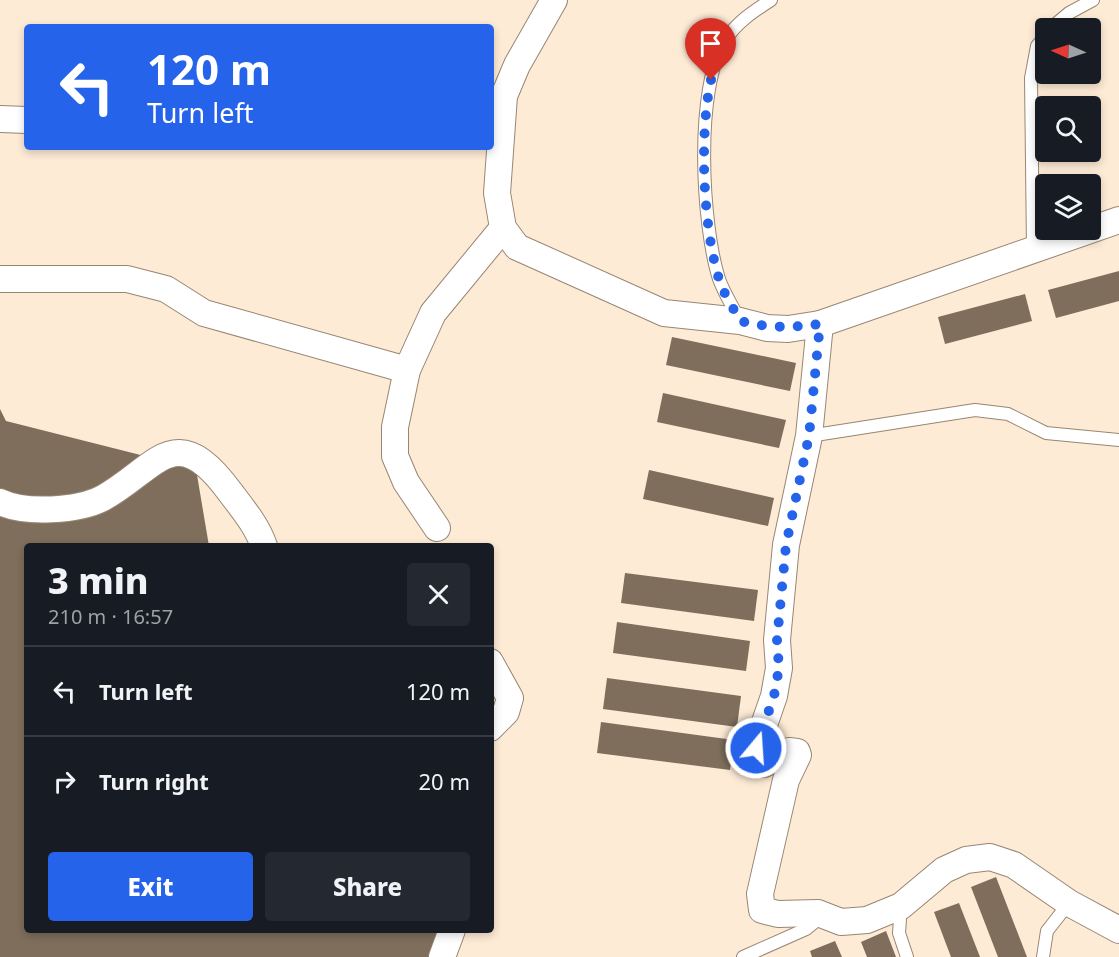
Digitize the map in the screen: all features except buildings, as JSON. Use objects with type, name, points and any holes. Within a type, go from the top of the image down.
[{"type":"street","points":[[554,0],[504,96],[496,193],[503,228],[517,247],[664,313],[740,321],[778,328],[820,324],[1119,220]]},
{"type":"street","points":[[0,119],[24,120]]},
{"type":"street","points":[[437,528],[406,482],[395,456],[395,427],[407,370],[433,313],[503,228]]},
{"type":"street","points":[[0,279],[127,279],[146,282],[166,288],[204,314],[407,370]]},
{"type":"street","points":[[820,324],[809,436],[786,545],[777,640],[779,668],[774,696],[756,748],[756,755],[764,764],[772,762],[789,751],[797,752],[798,755],[786,780],[760,904],[762,910],[768,913],[809,912],[841,922],[855,923],[901,906],[944,870],[966,860],[990,857],[1014,865],[1069,903],[1119,930]]},
{"type":"street","points":[[0,502],[22,509],[63,509],[102,499],[155,459],[172,454],[186,455],[201,459],[221,480],[260,532],[263,543]]},
{"type":"street","points":[[494,669],[510,698],[506,712],[494,724]]},
{"type":"street","points":[[442,957],[451,933]]},
{"type":"lane","points":[[740,321],[720,281],[712,244],[707,194],[707,96],[714,65],[725,39],[741,21],[771,0]]},
{"type":"lane","points":[[1063,18],[1092,0]]},
{"type":"lane","points":[[1033,249],[1031,78],[1035,57]]},
{"type":"lane","points":[[809,436],[975,410],[1008,414],[1046,433],[1119,440]]},
{"type":"lane","points":[[1043,957],[1047,931],[1069,903]]},
{"type":"lane","points":[[901,906],[899,933],[907,957]]},
{"type":"lane","points":[[742,957],[806,929],[823,915]]},
{"type":"route","points":[[711,80],[707,96],[705,136],[707,194],[712,244],[720,281],[740,321],[767,328],[788,329],[820,324],[809,436],[786,545],[777,640],[779,668],[774,696],[756,748]]}]
